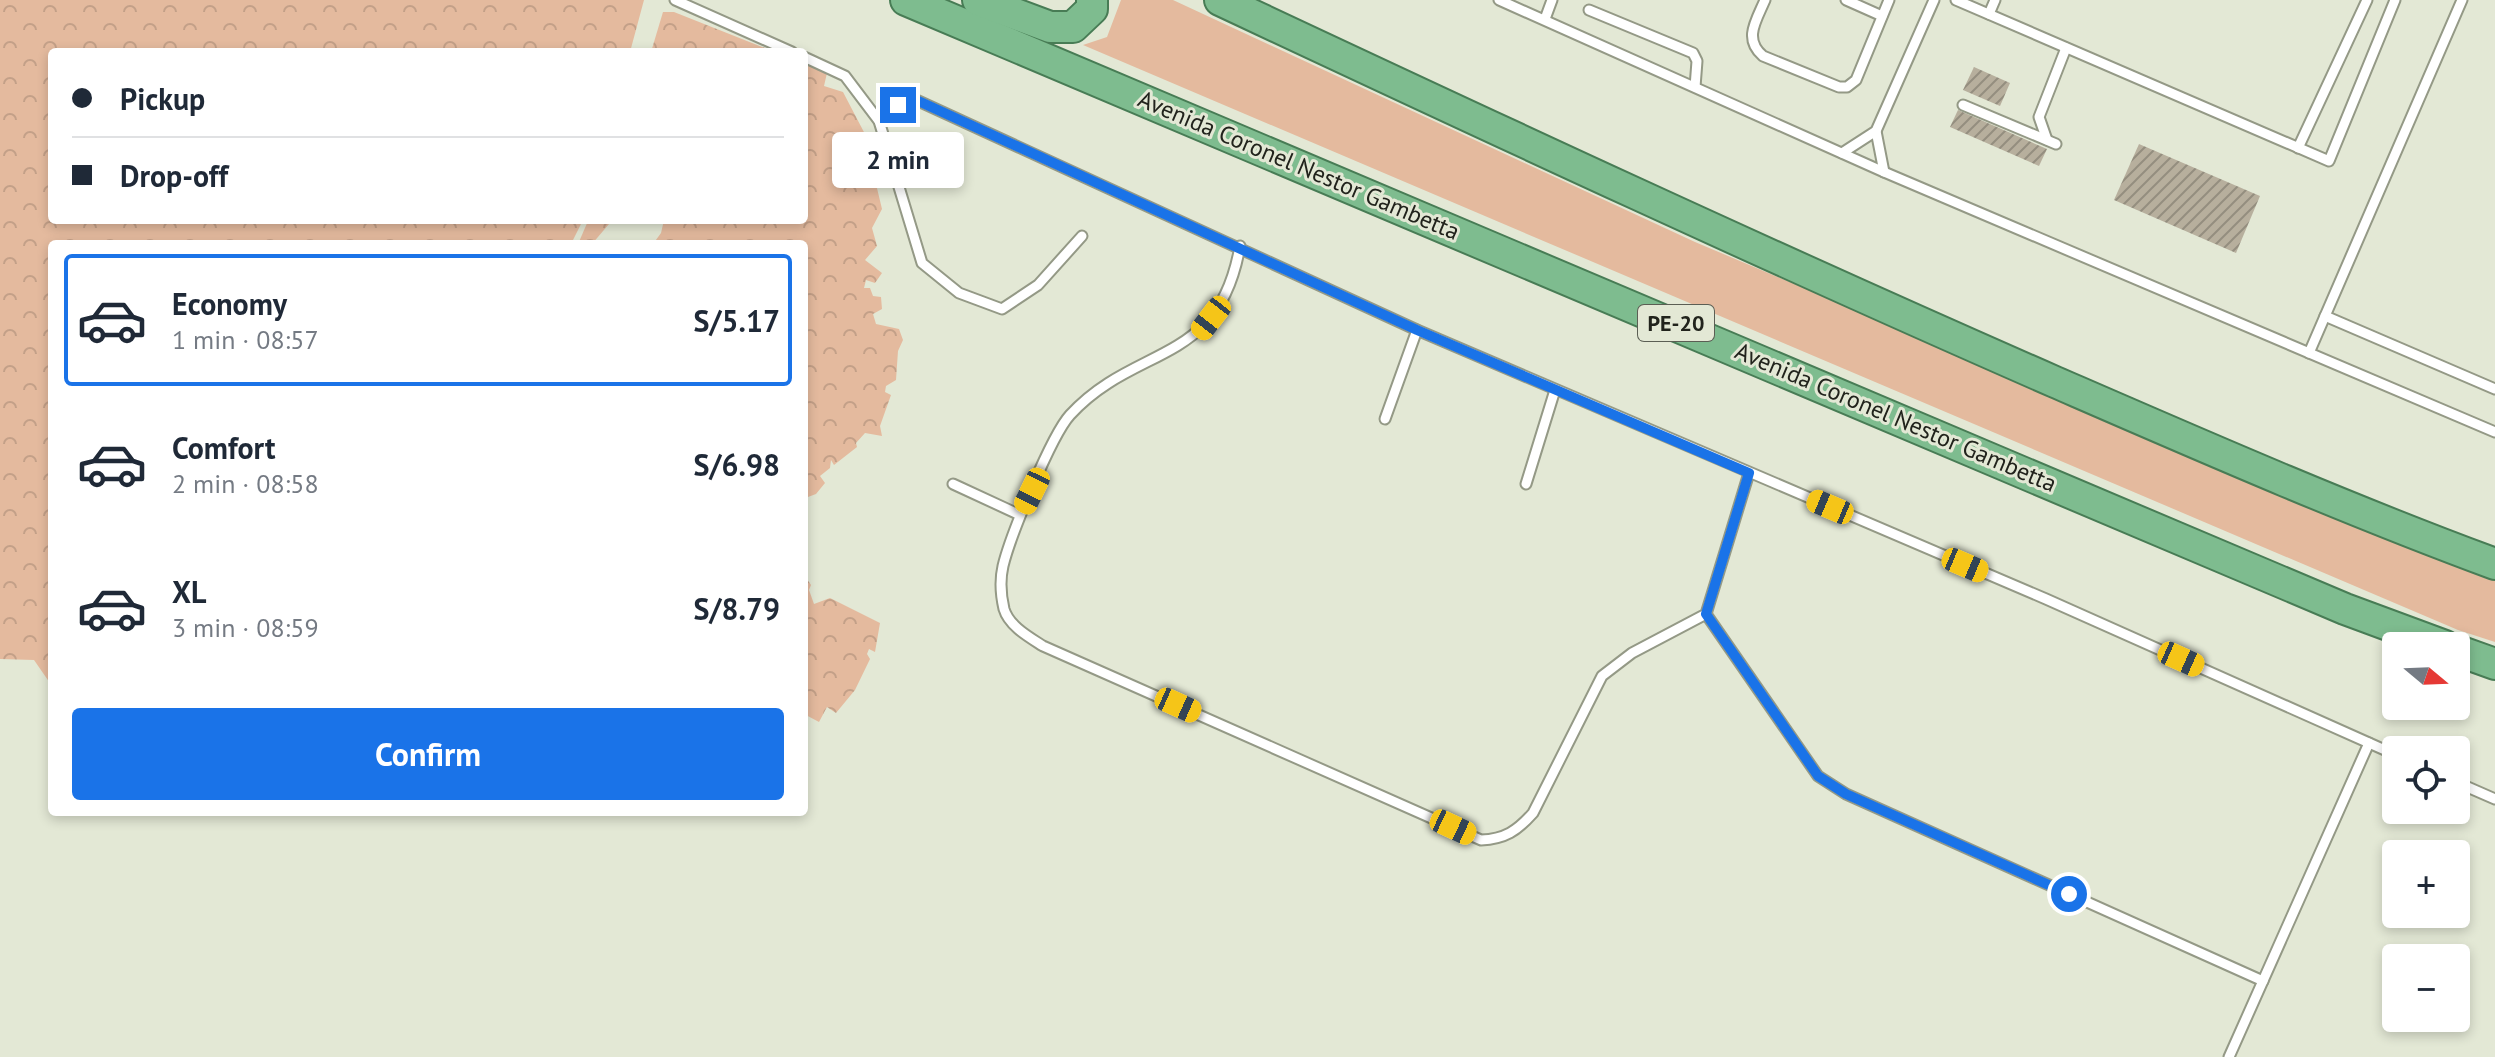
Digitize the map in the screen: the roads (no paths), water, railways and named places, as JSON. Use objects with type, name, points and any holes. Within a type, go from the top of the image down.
[{"type":"highway","name":"Avenida Coronel Nestor Gambetta","points":[[906,0],[2345,609],[2407,632]]},
{"type":"highway","points":[[978,0],[1050,27],[1073,27],[1092,9],[1092,0]]},
{"type":"highway","points":[[1220,0],[1637,195],[1990,353],[2259,471],[2495,564]]},
{"type":"highway","points":[[2470,655],[2495,664]]},
{"type":"lane","points":[[675,0],[783,48]]},
{"type":"lane","points":[[1499,0],[1884,172],[2495,432]]},
{"type":"lane","points":[[1545,19],[1552,0]]},
{"type":"lane","points":[[1765,0],[1751,35],[1753,47],[1763,56],[1839,87],[1847,87],[1856,80],[1889,0]]},
{"type":"lane","points":[[1846,0],[1882,16]]},
{"type":"lane","points":[[1842,153],[1876,131],[1934,0]]},
{"type":"lane","points":[[1956,0],[2329,161],[2395,0]]},
{"type":"lane","points":[[1989,14],[1995,0]]},
{"type":"lane","points":[[2298,148],[2367,0]]},
{"type":"lane","points":[[2309,353],[2462,0]]},
{"type":"lane","points":[[1589,10],[1693,53],[1697,61],[1695,87]]},
{"type":"lane","points":[[2016,127],[2039,117],[2066,48]]},
{"type":"lane","points":[[808,59],[845,76],[879,121],[922,263],[959,293],[1002,309],[1038,285],[1082,236]]},
{"type":"lane","points":[[879,121],[898,105],[914,99],[1240,246],[1417,330],[2382,749]]},
{"type":"lane","points":[[1963,105],[2052,142],[2039,117]]},
{"type":"lane","points":[[1876,131],[1884,172]]},
{"type":"lane","points":[[1240,246],[1236,270],[1221,305],[1201,331],[1096,393],[1068,417],[1020,515],[1002,568],[1005,612],[1019,630],[1043,646],[1481,840],[1499,839],[1517,831],[1533,813],[1602,676],[1632,653],[1706,614],[1749,473]]},
{"type":"lane","points":[[2325,316],[2495,389]]},
{"type":"lane","points":[[1385,419],[1417,330]]},
{"type":"lane","points":[[1526,484],[1555,390]]},
{"type":"lane","points":[[953,484],[1020,515]]},
{"type":"lane","points":[[1706,614],[1818,776],[1846,794],[2263,981]]},
{"type":"lane","points":[[2229,1057],[2369,743]]},
{"type":"lane","points":[[2470,788],[2495,799]]}]
